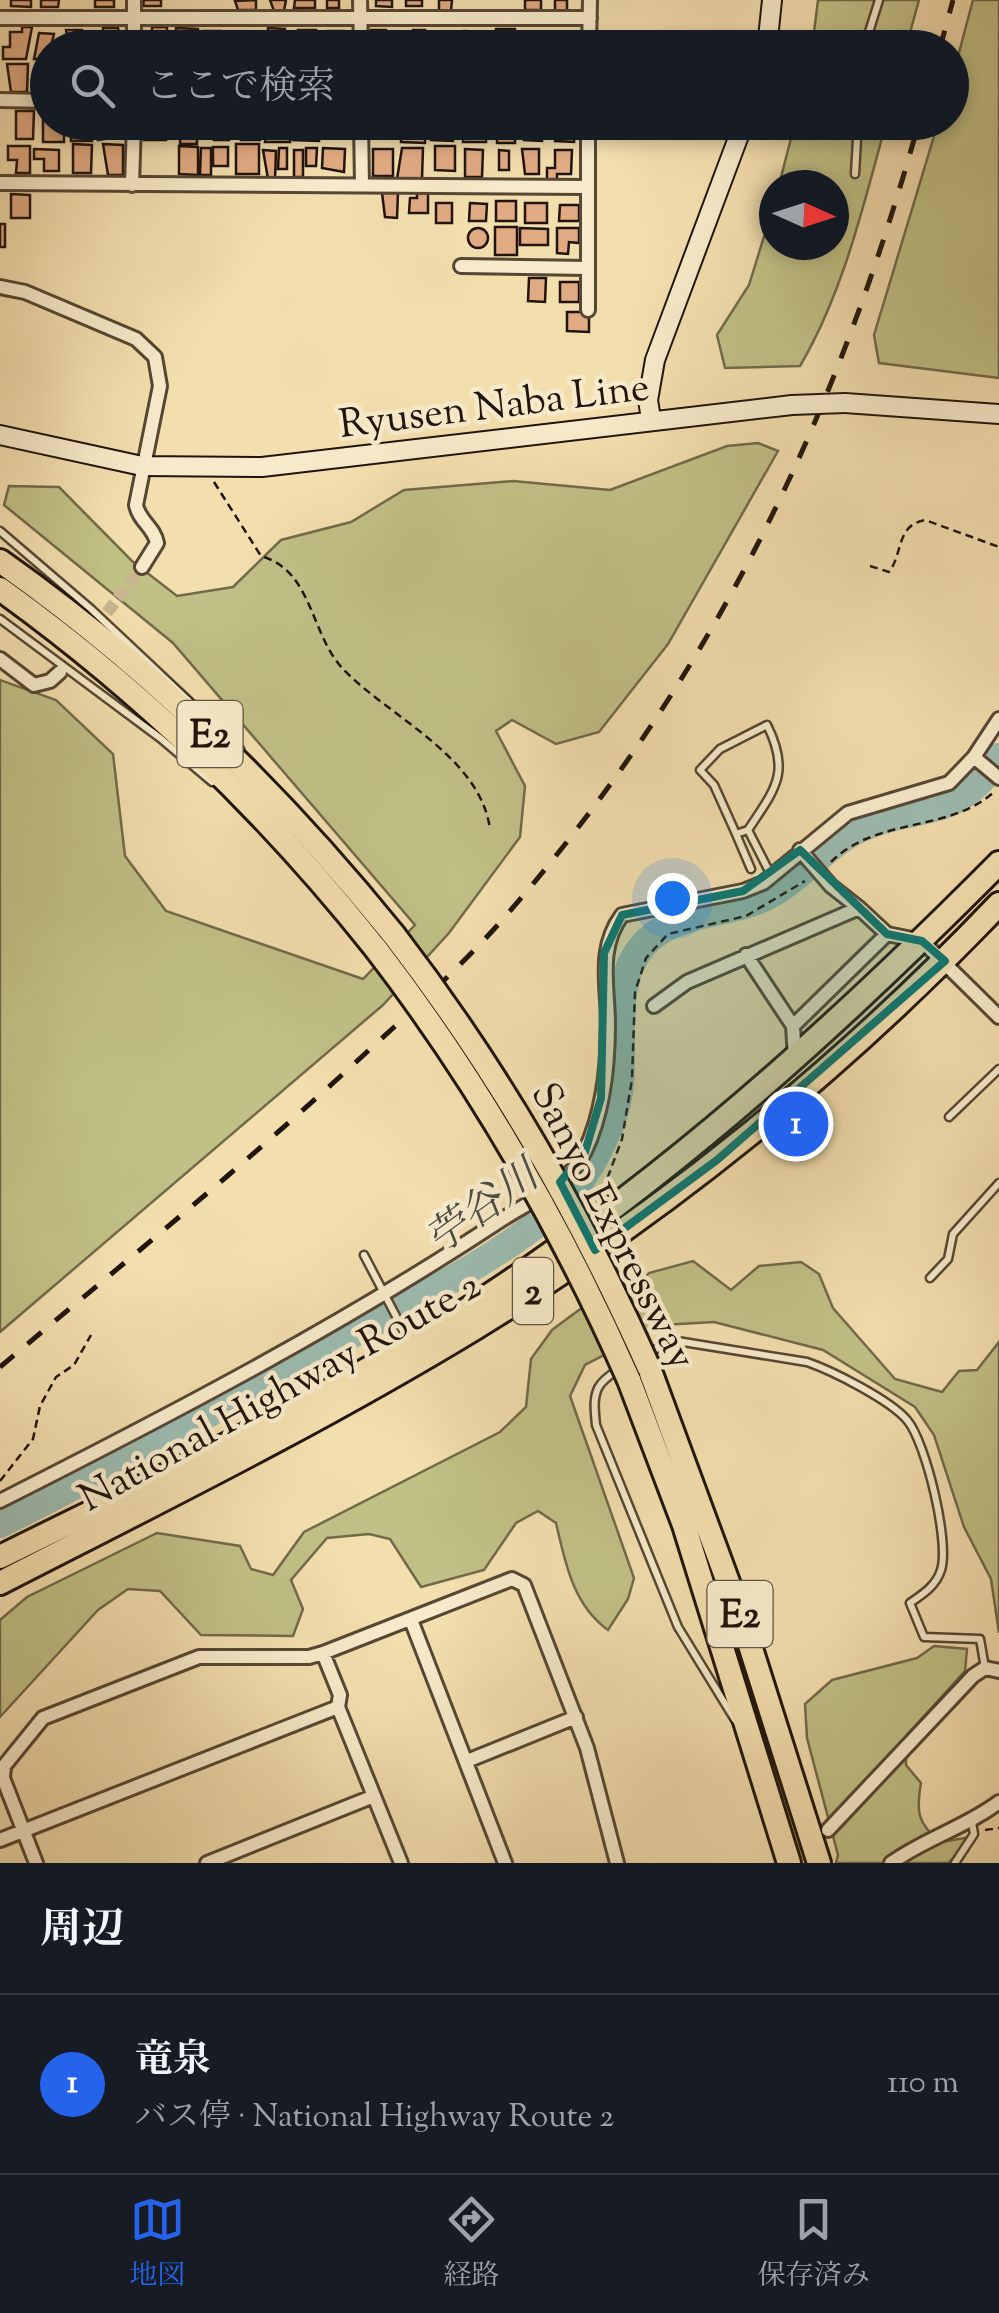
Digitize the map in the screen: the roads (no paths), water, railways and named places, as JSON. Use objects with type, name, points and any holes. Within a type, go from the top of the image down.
[{"type":"highway","name":"Sanyo Expressway","points":[[0,562],[76,618],[190,715],[385,942],[520,1160],[639,1374],[736,1602],[819,1863]]},
{"type":"highway","name":"Sanyo Expressway","points":[[0,590],[173,730],[312,855]]},
{"type":"highway","name":"National Highway Route 2","points":[[0,1557],[194,1461],[404,1332],[535,1265],[625,1199],[795,1059],[999,863]]},
{"type":"highway","name":"National Highway Route 2","points":[[0,1582],[366,1390],[545,1284],[717,1160],[944,961],[999,904]]},
{"type":"highway","name":"Sanyo Expressway","points":[[639,1374],[788,1863]]},
{"type":"main road","points":[[769,30],[772,0]]},
{"type":"main road","points":[[651,419],[648,400],[656,360],[737,140]]},
{"type":"main road","name":"Ryusen Naba Line","points":[[0,435],[142,466],[205,468],[335,460],[792,405],[845,403],[999,414]]},
{"type":"street","points":[[134,0],[134,30]]},
{"type":"street","points":[[360,0],[360,30]]},
{"type":"street","points":[[590,0],[590,30]]},
{"type":"street","points":[[0,18],[590,18]]},
{"type":"street","points":[[0,100],[30,101]]},
{"type":"street","points":[[132,184],[133,140]]},
{"type":"street","points":[[361,140],[362,184]]},
{"type":"street","points":[[588,140],[588,310]]},
{"type":"street","points":[[0,184],[588,187]]},
{"type":"street","points":[[461,266],[588,268]]},
{"type":"street","points":[[0,287],[41,299],[148,348],[155,357],[160,386],[136,505],[138,517],[157,543],[142,567]]},
{"type":"street","points":[[0,660],[34,685],[50,681],[60,672]]},
{"type":"street","points":[[0,1501],[386,1297],[575,1168],[585,1152],[601,1098],[608,1023],[604,954],[610,932],[622,915],[743,891],[772,876],[848,813],[936,790],[977,759],[999,719]]},
{"type":"street","points":[[977,759],[998,777]]},
{"type":"street","points":[[802,852],[887,934],[922,941],[999,1016]]},
{"type":"street","points":[[654,1006],[687,982],[859,908]]},
{"type":"street","points":[[792,1026],[887,934]]},
{"type":"street","points":[[746,956],[792,1026],[795,1059]]},
{"type":"street","points":[[36,1863],[3,1778],[4,1766],[42,1718],[199,1657],[309,1658],[323,1654],[512,1579],[524,1585],[576,1717],[618,1863]]},
{"type":"street","points":[[411,1620],[505,1863]]},
{"type":"street","points":[[323,1654],[340,1695],[338,1707],[401,1863]]},
{"type":"street","points":[[828,1830],[915,1733],[992,1669]]},
{"type":"street","points":[[0,1840],[338,1707]]},
{"type":"street","points":[[466,1761],[576,1717]]},
{"type":"street","points":[[206,1863],[374,1796]]},
{"type":"street","points":[[892,1863],[916,1846],[972,1822],[999,1802]]},
{"type":"lane","points":[[870,30],[879,0]]},
{"type":"lane","points":[[856,174],[857,140]]},
{"type":"lane","points":[[0,531],[224,730],[312,855]]},
{"type":"lane","points":[[0,619],[312,855]]},
{"type":"lane","points":[[736,834],[748,830],[778,784],[778,748],[767,725],[720,749],[700,770],[714,785],[751,869]]},
{"type":"lane","points":[[748,830],[772,876]]},
{"type":"lane","points":[[949,1117],[999,1069]]},
{"type":"lane","points":[[930,1278],[948,1259],[953,1234],[999,1183]]},
{"type":"lane","points":[[364,1254],[404,1332]]},
{"type":"lane","points":[[756,1750],[678,1627],[596,1425],[594,1403],[600,1385],[658,1346],[677,1342],[807,1362],[827,1369],[906,1418],[921,1442],[944,1551],[940,1572],[929,1590],[910,1603],[924,1636],[980,1639],[992,1669]]},
{"type":"lane","points":[[956,1863],[974,1834],[972,1822]]},
{"type":"waterway","name":"苧谷川","points":[[0,1524],[437,1288],[536,1225],[579,1183],[608,1128],[619,1093],[624,988],[638,951],[664,928],[772,894],[850,834],[965,794],[999,757]]},
{"type":"tunnel","points":[[96,627],[142,567]]},
{"type":"tunnel","points":[[787,1863],[828,1830]]},
{"type":"railway","points":[[945,30],[953,0]]},
{"type":"railway","points":[[0,1367],[269,1140],[413,1010],[504,918],[578,828],[644,736],[704,641],[758,544],[848,340],[914,140]]},
{"type":"place","name":"竜泉","points":[[796,1124]]}]
